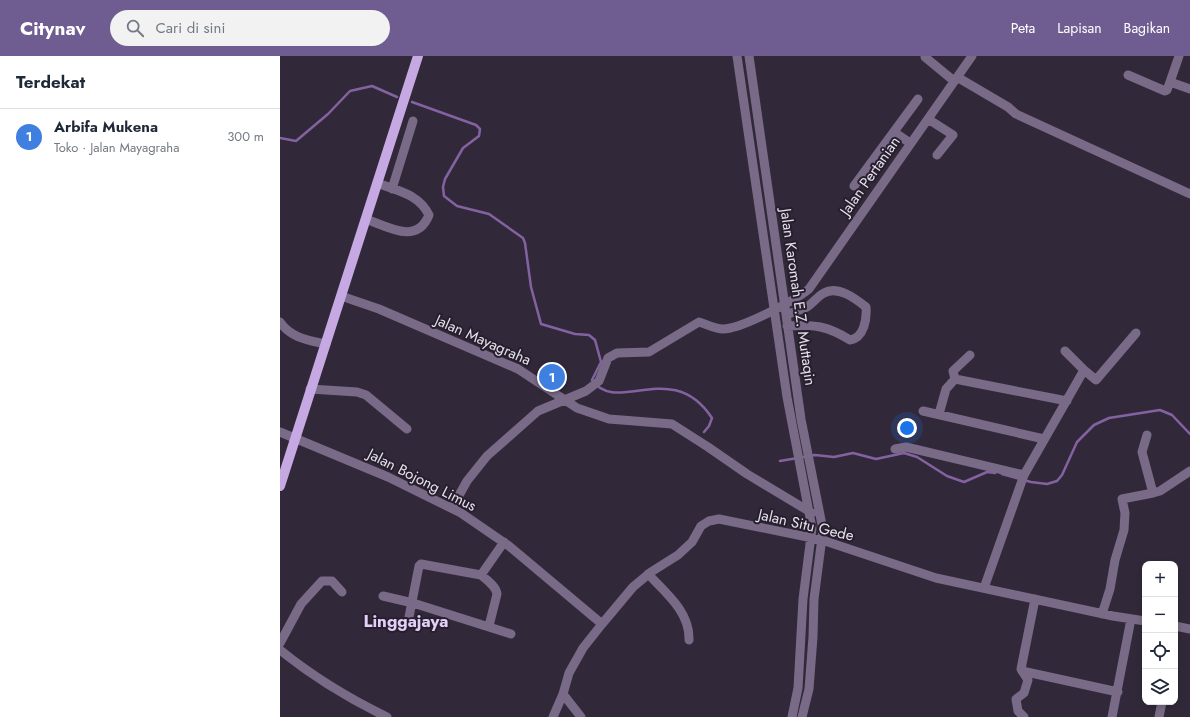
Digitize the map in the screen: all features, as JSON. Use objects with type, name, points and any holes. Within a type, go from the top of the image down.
[{"type":"main road","points":[[280,486],[418,56]]},
{"type":"street","name":"Jalan Karomah E.Z. Muttaqin","points":[[737,56],[794,441],[812,528],[803,599],[798,688],[792,717]]},
{"type":"street","name":"Jalan Karomah E.Z. Muttaqin","points":[[749,56],[804,440],[823,530],[814,599],[814,637],[809,689],[802,717]]},
{"type":"street","points":[[925,56],[955,79],[1008,107],[1016,114],[1190,194]]},
{"type":"street","name":"Jalan Pertanian","points":[[565,399],[586,391],[595,384],[608,358],[617,353],[649,352],[699,322],[722,329],[739,326],[775,310],[799,297],[810,289],[910,143],[972,56]]},
{"type":"street","points":[[1128,75],[1165,91],[1168,90],[1179,56]]},
{"type":"street","points":[[1170,82],[1190,89]]},
{"type":"street","points":[[854,186],[918,99]]},
{"type":"street","points":[[928,119],[962,139]]},
{"type":"street","points":[[392,189],[413,121]]},
{"type":"street","points":[[894,132],[910,143]]},
{"type":"street","points":[[937,155],[953,135]]},
{"type":"street","points":[[366,219],[404,232],[416,231],[425,222],[429,215],[425,206],[415,197],[377,184]]},
{"type":"street","points":[[786,314],[806,307],[825,292],[834,291],[857,300],[866,307],[867,317],[860,335],[855,340],[850,340],[833,329],[816,326],[787,326]]},
{"type":"street","name":"Jalan Mayagraha","points":[[341,296],[379,309],[518,369],[577,408],[609,419],[672,424],[708,446],[747,474],[821,518]]},
{"type":"street","points":[[280,322],[285,329],[300,338],[326,344]]},
{"type":"street","points":[[1064,351],[1096,380],[1136,333]]},
{"type":"street","points":[[955,378],[953,371],[970,355]]},
{"type":"street","points":[[984,588],[1024,476],[1084,370]]},
{"type":"street","points":[[955,378],[1067,401]]},
{"type":"street","points":[[939,414],[946,388],[955,378]]},
{"type":"street","points":[[310,389],[357,392],[366,395],[407,429]]},
{"type":"street","points":[[452,508],[467,481],[487,456],[538,411],[565,399]]},
{"type":"street","points":[[923,411],[1044,439]]},
{"type":"street","name":"Jalan Bojong Limus","points":[[280,432],[388,477],[452,508],[506,544],[602,624]]},
{"type":"street","points":[[1147,435],[1142,452],[1153,493]]},
{"type":"street","points":[[895,449],[906,447],[1024,476]]},
{"type":"street","points":[[1102,614],[1110,589],[1114,560],[1124,530],[1125,513],[1122,498],[1160,491],[1190,471]]},
{"type":"street","name":"Jalan Situ Gede","points":[[552,717],[563,694],[569,673],[583,648],[633,587],[648,574],[678,555],[692,542],[701,526],[709,521],[719,519],[822,540],[936,578],[1102,614],[1142,621]]},
{"type":"street","points":[[483,577],[506,544]]},
{"type":"street","points":[[408,622],[413,603],[419,566],[421,564],[483,577],[496,589],[497,594],[489,626]]},
{"type":"street","points":[[648,574],[682,612],[687,620],[690,640]]},
{"type":"street","points":[[280,643],[301,604],[322,581],[332,581],[342,592]]},
{"type":"street","points":[[383,596],[413,603],[511,634]]},
{"type":"street","points":[[1024,717],[1018,711],[1016,700],[1017,697],[1024,693],[1028,680],[1022,671],[1035,599]]},
{"type":"street","points":[[1112,717],[1131,619]]},
{"type":"street","points":[[1178,627],[1190,629]]},
{"type":"street","points":[[280,650],[329,684],[368,708],[387,717]]},
{"type":"street","points":[[1022,671],[1118,692]]},
{"type":"street","points":[[563,694],[581,717]]},
{"type":"street","points":[[1159,717],[1161,705]]},
{"type":"waterway","points":[[280,138],[296,141],[328,114],[350,91],[372,86],[397,97]]},
{"type":"waterway","points":[[412,102],[476,125],[480,129],[479,136],[463,148],[445,179],[443,187],[444,196],[457,206],[489,214],[523,238],[531,287],[541,324],[575,334],[589,335],[595,340],[601,362],[592,380],[603,389],[616,393],[663,389],[680,391],[696,400],[712,418],[709,426],[704,432]]},
{"type":"waterway","points":[[1002,474],[1031,482],[1047,484],[1057,481],[1062,475],[1077,442],[1094,425],[1109,418],[1160,410],[1172,415],[1190,434]]},
{"type":"waterway","points":[[780,461],[815,455],[834,457],[853,453],[876,459],[904,453],[917,457],[947,476],[964,482],[987,472],[995,473]]},
{"type":"place","name":"Arbifa Mukena","points":[[552,377]]},
{"type":"district","name":"Linggajaya","points":[[406,621]]}]
